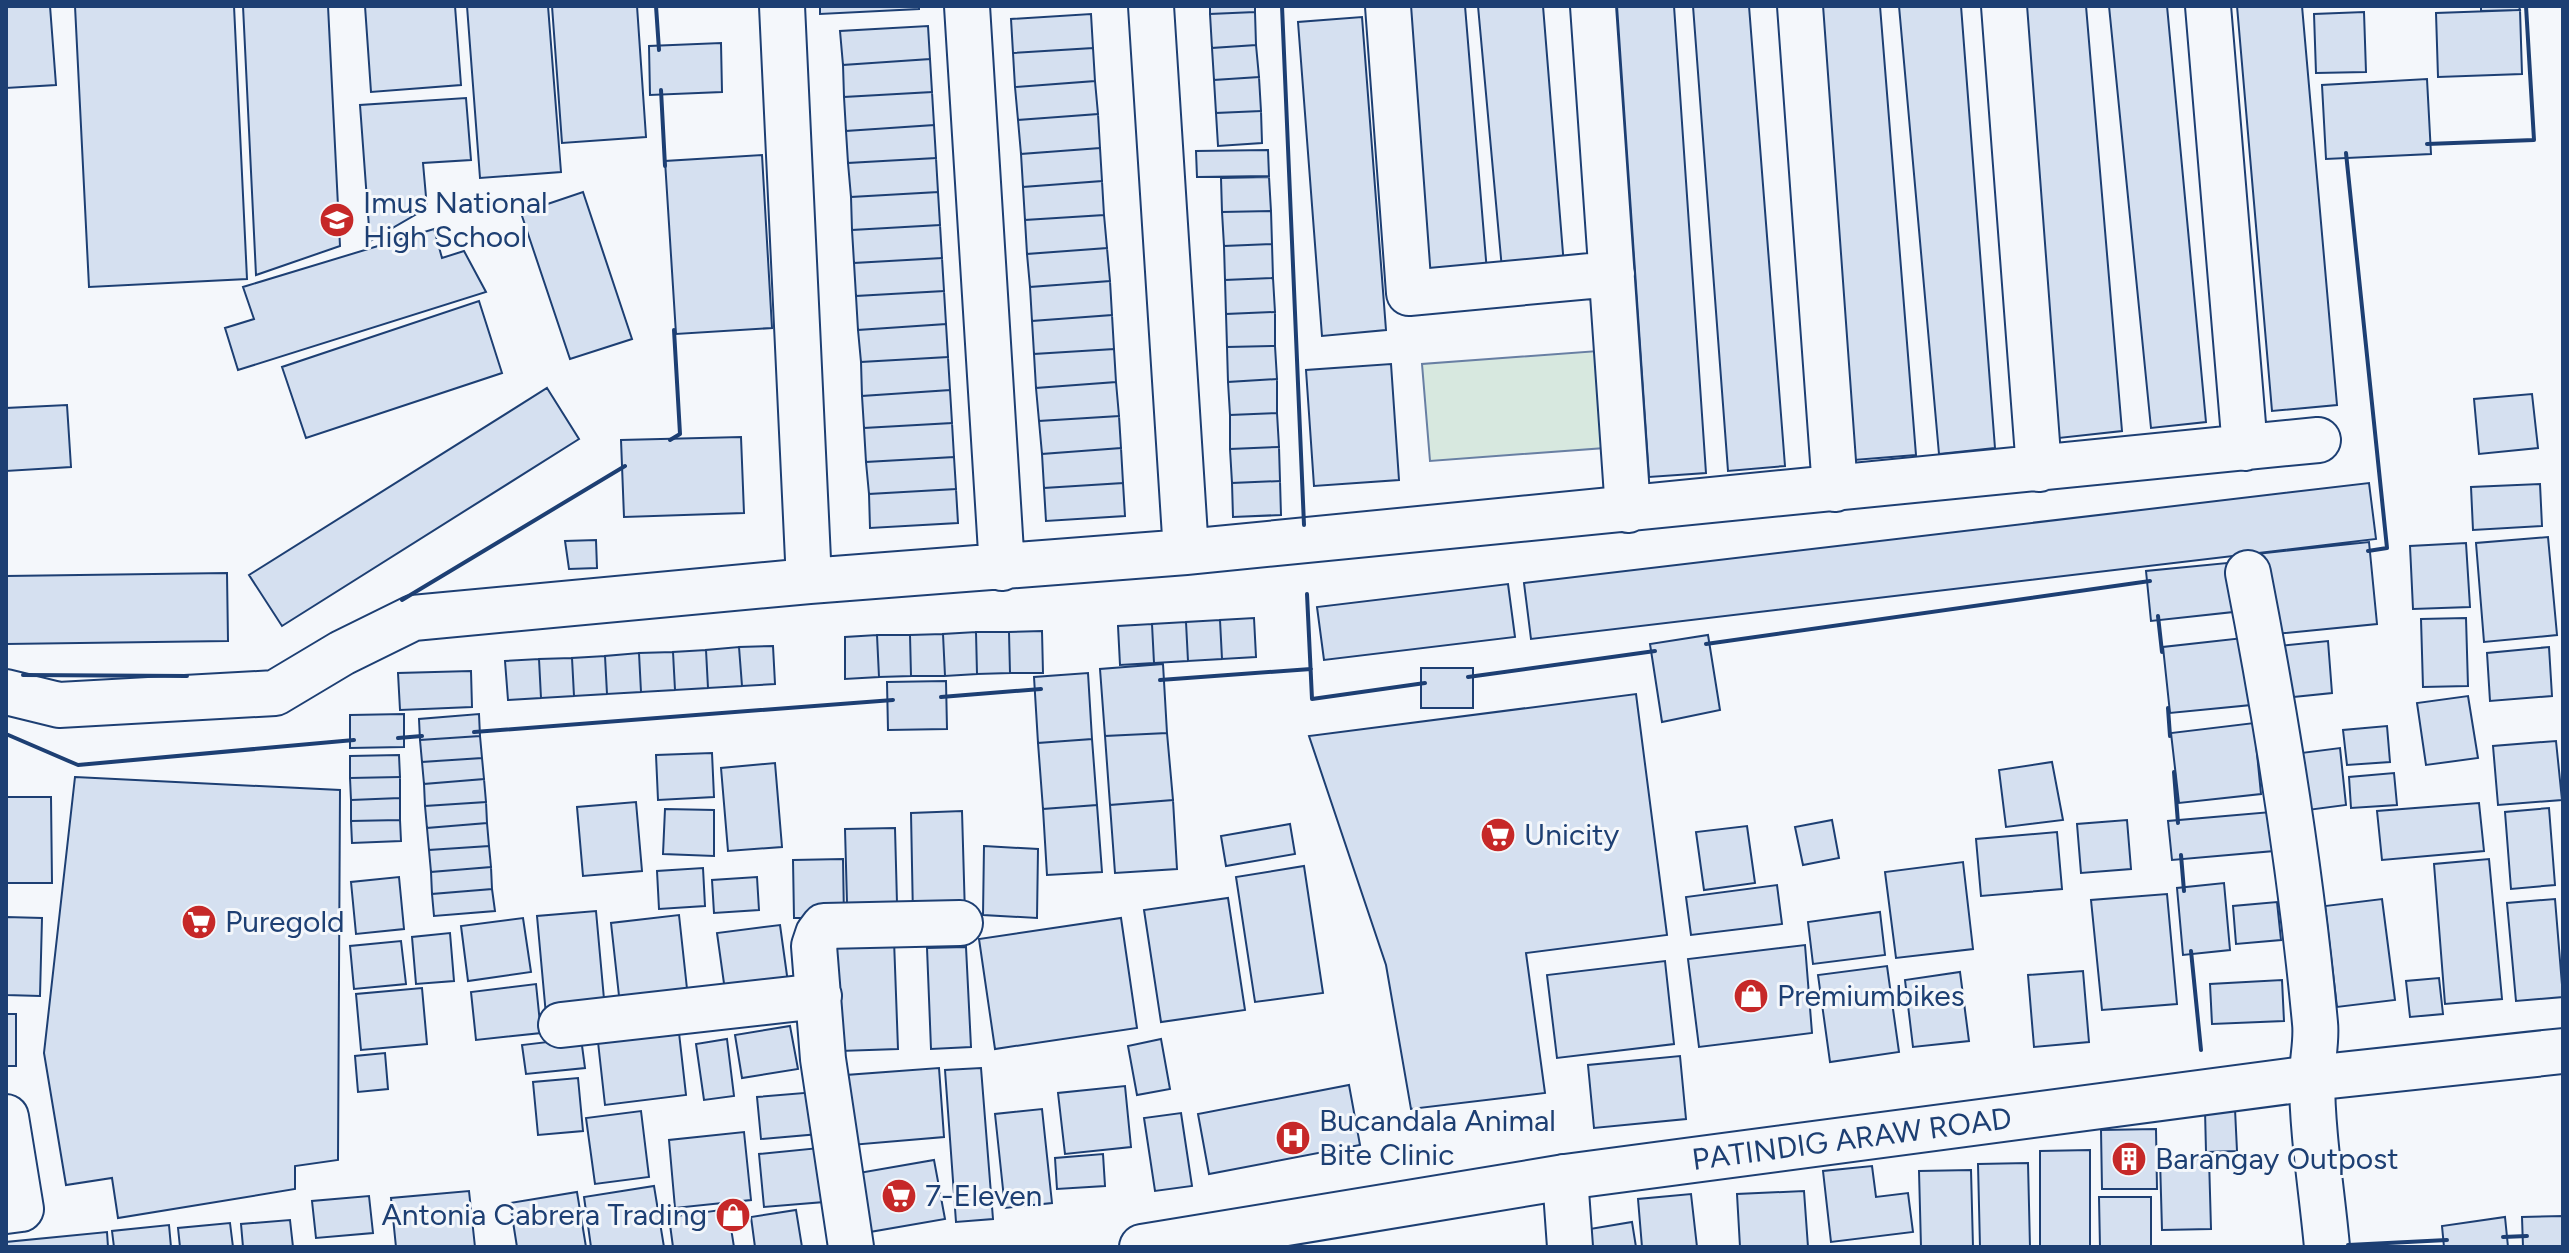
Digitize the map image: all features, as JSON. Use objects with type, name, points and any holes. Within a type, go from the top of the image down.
[{"type":"street","points":[[782,6],[809,581]]},
{"type":"street","points":[[967,6],[1002,568]]},
{"type":"street","points":[[1151,6],[1186,552]]},
{"type":"street","points":[[1388,6],[1409,293],[1612,274]]},
{"type":"street","points":[[1593,6],[1628,510]]},
{"type":"street","points":[[1800,6],[1835,489]]},
{"type":"street","points":[[2004,6],[2039,469]]},
{"type":"street","points":[[2208,6],[2245,448]]},
{"type":"street","points":[[6,692],[59,705],[275,693],[342,653],[413,618],[809,581],[1186,552],[2318,440]]},
{"type":"street","points":[[2248,573],[2277,723],[2282,776],[2296,853],[2316,1028],[2312,1078],[2327,1247]]},
{"type":"street","points":[[851,1247],[823,1059],[814,946],[818,934],[824,926],[960,923]]},
{"type":"street","points":[[561,1025],[819,996]]},
{"type":"street","name":"PATINDIG ARAW ROAD","points":[[1142,1247],[1565,1177],[2312,1078],[2563,1051]]},
{"type":"street","points":[[6,1117],[21,1209],[6,1211]]},
{"type":"street","points":[[1565,1177],[1570,1247]]},
{"type":"shaded area","points":[[1598,351],[1605,448],[1430,461],[1422,364]]},
{"type":"building","points":[[6,6],[50,6],[56,85],[6,88]]},
{"type":"building","points":[[75,6],[234,6],[247,279],[89,287]]},
{"type":"building","points":[[243,6],[328,6],[340,246],[256,275]]},
{"type":"building","points":[[365,6],[455,6],[461,85],[371,92]]},
{"type":"building","points":[[467,6],[548,6],[561,172],[480,178]]},
{"type":"building","points":[[552,6],[637,6],[646,137],[562,143]]},
{"type":"building","points":[[820,6],[919,6],[919,9],[820,14]]},
{"type":"building","points":[[1210,6],[1255,6],[1255,12],[1210,14]]},
{"type":"building","points":[[1406,6],[1465,6],[1487,272],[1429,278]]},
{"type":"building","points":[[1478,6],[1543,6],[1564,266],[1502,269]]},
{"type":"building","points":[[1617,6],[1674,6],[1706,473],[1649,477]]},
{"type":"building","points":[[1693,6],[1749,6],[1785,466],[1728,471]]},
{"type":"building","points":[[1817,6],[1880,6],[1916,455],[1854,460]]},
{"type":"building","points":[[1899,6],[1961,6],[1995,448],[1939,454]]},
{"type":"building","points":[[2023,6],[2086,6],[2122,431],[2059,438]]},
{"type":"building","points":[[2109,6],[2167,6],[2206,422],[2151,428]]},
{"type":"building","points":[[2237,6],[2302,6],[2337,405],[2272,411]]},
{"type":"building","points":[[2481,6],[2519,6],[2520,10],[2481,11]]},
{"type":"building","points":[[2520,10],[2522,74],[2438,77],[2436,13]]},
{"type":"building","points":[[1255,12],[1256,45],[1212,48],[1210,14]]},
{"type":"building","points":[[2364,12],[2366,72],[2316,73],[2314,14]]},
{"type":"building","points":[[1091,14],[1093,48],[1013,53],[1011,19]]},
{"type":"building","points":[[1362,17],[1386,330],[1322,336],[1298,22]]},
{"type":"building","points":[[928,26],[930,59],[843,65],[840,31]]},
{"type":"building","points":[[721,43],[722,92],[650,95],[649,46]]},
{"type":"building","points":[[1256,45],[1259,77],[1214,80],[1212,48]]},
{"type":"building","points":[[1093,48],[1095,81],[1015,87],[1013,53]]},
{"type":"building","points":[[930,59],[932,92],[844,97],[843,65]]},
{"type":"building","points":[[1259,77],[1261,111],[1216,113],[1214,80]]},
{"type":"building","points":[[2427,79],[2431,154],[2326,159],[2322,85]]},
{"type":"building","points":[[1095,81],[1098,114],[1018,120],[1015,87]]},
{"type":"building","points":[[932,92],[934,125],[846,131],[844,97]]},
{"type":"building","points":[[466,98],[471,160],[423,163],[427,208],[370,241],[360,105]]},
{"type":"building","points":[[1261,111],[1262,143],[1218,146],[1216,113]]},
{"type":"building","points":[[1098,114],[1100,148],[1021,154],[1018,120]]},
{"type":"building","points":[[934,125],[936,158],[848,163],[846,131]]},
{"type":"building","points":[[1100,148],[1102,181],[1023,187],[1021,154]]},
{"type":"building","points":[[1268,150],[1269,176],[1197,177],[1196,151]]},
{"type":"building","points":[[762,155],[772,328],[676,334],[665,161]]},
{"type":"building","points":[[936,158],[938,192],[851,197],[848,163]]},
{"type":"building","points":[[1269,177],[1271,211],[1222,212],[1221,178]]},
{"type":"building","points":[[1102,181],[1104,215],[1025,220],[1023,187]]},
{"type":"building","points":[[583,192],[632,339],[570,359],[521,213]]},
{"type":"building","points":[[938,192],[940,225],[852,230],[851,197]]},
{"type":"building","points":[[1271,211],[1272,244],[1224,246],[1222,212]]},
{"type":"building","points":[[1104,215],[1107,248],[1027,254],[1025,220]]},
{"type":"building","points":[[940,225],[942,258],[854,263],[852,230]]},
{"type":"building","points":[[434,229],[442,258],[464,251],[486,292],[238,370],[225,328],[254,319],[243,287]]},
{"type":"building","points":[[1272,244],[1273,278],[1225,280],[1224,246]]},
{"type":"building","points":[[1107,248],[1110,281],[1030,287],[1027,254]]},
{"type":"building","points":[[942,258],[944,291],[856,296],[854,263]]},
{"type":"building","points":[[1273,278],[1275,312],[1226,314],[1225,280]]},
{"type":"building","points":[[1110,281],[1112,315],[1032,321],[1030,287]]},
{"type":"building","points":[[944,291],[946,324],[858,330],[856,296]]},
{"type":"building","points":[[479,301],[502,373],[306,438],[282,367]]},
{"type":"building","points":[[1275,312],[1275,346],[1227,347],[1226,314]]},
{"type":"building","points":[[1112,315],[1114,349],[1034,354],[1032,321]]},
{"type":"building","points":[[946,324],[948,357],[861,362],[858,330]]},
{"type":"building","points":[[1275,346],[1277,379],[1228,382],[1227,347]]},
{"type":"building","points":[[1114,349],[1116,382],[1036,388],[1034,354]]},
{"type":"building","points":[[948,357],[950,390],[862,396],[861,362]]},
{"type":"building","points":[[1391,364],[1399,480],[1314,486],[1306,370]]},
{"type":"building","points":[[1277,379],[1277,413],[1230,415],[1228,382]]},
{"type":"building","points":[[1116,382],[1119,416],[1039,421],[1036,388]]},
{"type":"building","points":[[547,388],[579,439],[282,626],[249,575]]},
{"type":"building","points":[[950,390],[952,423],[864,428],[862,396]]},
{"type":"building","points":[[2532,394],[2538,448],[2479,454],[2474,399]]},
{"type":"building","points":[[67,405],[71,467],[6,471],[6,408]]},
{"type":"building","points":[[1277,413],[1279,447],[1230,449],[1230,415]]},
{"type":"building","points":[[1119,416],[1121,448],[1042,454],[1039,421]]},
{"type":"building","points":[[952,423],[954,457],[866,462],[864,428]]},
{"type":"building","points":[[741,437],[744,513],[624,517],[621,440]]},
{"type":"building","points":[[1279,447],[1280,481],[1232,483],[1230,449]]},
{"type":"building","points":[[1121,448],[1123,483],[1044,488],[1042,454]]},
{"type":"building","points":[[954,457],[956,489],[869,494],[866,462]]},
{"type":"building","points":[[1280,481],[1281,515],[1233,517],[1232,483]]},
{"type":"building","points":[[1123,483],[1125,516],[1046,521],[1044,488]]},
{"type":"building","points":[[2369,483],[2376,539],[1531,639],[1524,583]]},
{"type":"building","points":[[2540,484],[2542,526],[2473,530],[2471,487]]},
{"type":"building","points":[[956,489],[958,523],[870,528],[869,494]]},
{"type":"building","points":[[2548,537],[2557,635],[2484,642],[2476,543]]},
{"type":"building","points":[[596,540],[597,568],[569,569],[565,541]]},
{"type":"building","points":[[2369,542],[2377,624],[2265,635],[2256,554]]},
{"type":"building","points":[[2466,543],[2470,607],[2413,609],[2410,546]]},
{"type":"building","points":[[2227,563],[2233,612],[2151,621],[2146,571]]},
{"type":"building","points":[[227,573],[228,641],[6,644],[6,576]]},
{"type":"building","points":[[1508,584],[1515,637],[1324,660],[1317,607]]},
{"type":"building","points":[[1254,618],[1256,657],[1222,659],[1220,620]]},
{"type":"building","points":[[2466,618],[2468,686],[2423,687],[2421,619]]},
{"type":"building","points":[[1220,620],[1222,659],[1188,661],[1186,622]]},
{"type":"building","points":[[1186,622],[1188,661],[1154,663],[1152,624]]},
{"type":"building","points":[[1152,624],[1154,663],[1120,665],[1118,626]]},
{"type":"building","points":[[1042,631],[1043,673],[1010,673],[1009,632]]},
{"type":"building","points":[[976,632],[1009,632],[1010,673],[977,674]]},
{"type":"building","points":[[976,632],[977,674],[945,676],[943,634]]},
{"type":"building","points":[[943,634],[945,676],[911,676],[910,635]]},
{"type":"building","points":[[877,635],[910,635],[911,676],[879,677]]},
{"type":"building","points":[[877,635],[879,677],[845,679],[845,637]]},
{"type":"building","points":[[1708,635],[1720,710],[1662,722],[1650,644]]},
{"type":"building","points":[[2243,638],[2251,705],[2170,713],[2163,647]]},
{"type":"building","points":[[2328,641],[2332,693],[2284,698],[2279,646]]},
{"type":"building","points":[[773,646],[775,684],[742,686],[739,647]]},
{"type":"building","points":[[739,647],[742,686],[708,688],[706,650]]},
{"type":"building","points":[[2549,647],[2552,696],[2490,701],[2487,653]]},
{"type":"building","points":[[706,650],[708,688],[675,690],[673,652]]},
{"type":"building","points":[[673,652],[675,690],[641,692],[639,653]]},
{"type":"building","points":[[639,653],[641,692],[607,694],[605,656]]},
{"type":"building","points":[[605,656],[607,694],[574,696],[572,658]]},
{"type":"building","points":[[572,658],[574,696],[541,698],[539,659]]},
{"type":"building","points":[[539,659],[541,698],[508,700],[505,661]]},
{"type":"building","points":[[1163,664],[1167,733],[1105,736],[1100,669]]},
{"type":"building","points":[[1421,668],[1473,668],[1473,708],[1421,708]]},
{"type":"building","points":[[471,671],[472,707],[400,710],[398,673]]},
{"type":"building","points":[[1088,673],[1092,739],[1038,743],[1034,677]]},
{"type":"building","points":[[946,681],[947,729],[888,730],[887,682]]},
{"type":"building","name":"Unicity","points":[[1636,694],[1667,935],[1526,953],[1545,1093],[1411,1109],[1386,965],[1309,736]]},
{"type":"building","points":[[2468,696],[2478,758],[2426,765],[2417,703]]},
{"type":"building","points":[[404,714],[404,747],[350,748],[350,715]]},
{"type":"building","points":[[479,714],[480,736],[420,740],[419,719]]},
{"type":"building","points":[[2254,723],[2261,794],[2179,803],[2171,733]]},
{"type":"building","points":[[2387,726],[2390,762],[2347,765],[2343,730]]},
{"type":"building","points":[[1167,733],[1173,800],[1110,805],[1105,736]]},
{"type":"building","points":[[480,736],[482,758],[422,762],[420,740]]},
{"type":"building","points":[[1092,739],[1097,805],[1043,809],[1038,743]]},
{"type":"building","points":[[2556,741],[2562,800],[2498,805],[2493,746]]},
{"type":"building","points":[[2340,748],[2346,805],[2308,810],[2301,753]]},
{"type":"building","points":[[712,753],[714,797],[658,800],[656,755]]},
{"type":"building","points":[[399,755],[400,777],[350,778],[350,756]]},
{"type":"building","points":[[482,758],[484,779],[424,784],[422,762]]},
{"type":"building","points":[[2052,762],[2063,820],[2006,827],[1999,770]]},
{"type":"building","points":[[775,763],[782,847],[728,851],[721,768]]},
{"type":"building","points":[[2394,773],[2397,805],[2351,808],[2349,777]]},
{"type":"building","name":"Puregold","points":[[75,777],[340,790],[338,1160],[295,1166],[295,1189],[118,1218],[112,1178],[66,1185],[44,1053]]},
{"type":"building","points":[[400,777],[400,798],[351,800],[350,778]]},
{"type":"building","points":[[484,779],[486,802],[425,806],[424,784]]},
{"type":"building","points":[[6,797],[51,797],[52,883],[6,883]]},
{"type":"building","points":[[400,798],[400,820],[351,821],[351,800]]},
{"type":"building","points":[[1173,800],[1177,869],[1115,873],[1110,805]]},
{"type":"building","points":[[486,802],[487,823],[427,828],[425,806]]},
{"type":"building","points":[[636,802],[642,871],[583,876],[577,807]]},
{"type":"building","points":[[2479,803],[2484,851],[2382,860],[2377,811]]},
{"type":"building","points":[[1097,805],[1102,872],[1047,875],[1043,809]]},
{"type":"building","points":[[2549,808],[2555,885],[2511,889],[2505,812]]},
{"type":"building","points":[[665,809],[714,810],[714,856],[663,854]]},
{"type":"building","points":[[962,811],[965,915],[913,917],[911,813]]},
{"type":"building","points":[[2271,812],[2274,851],[2172,860],[2168,821]]},
{"type":"building","points":[[400,820],[401,841],[352,843],[351,821]]},
{"type":"building","points":[[1832,820],[1839,858],[1803,865],[1795,827]]},
{"type":"building","points":[[2127,820],[2131,869],[2081,873],[2077,824]]},
{"type":"building","points":[[487,823],[489,846],[429,850],[427,828]]},
{"type":"building","points":[[1290,824],[1295,854],[1226,866],[1221,836]]},
{"type":"building","points":[[1747,826],[1755,883],[1704,890],[1696,832]]},
{"type":"building","points":[[895,828],[897,903],[847,903],[845,829]]},
{"type":"building","points":[[2057,832],[2062,889],[1981,896],[1976,839]]},
{"type":"building","points":[[489,846],[491,867],[431,872],[429,850]]},
{"type":"building","points":[[984,846],[1038,849],[1037,918],[983,915]]},
{"type":"building","points":[[843,859],[844,918],[794,918],[793,860]]},
{"type":"building","points":[[2489,859],[2502,999],[2445,1004],[2434,864]]},
{"type":"building","points":[[1963,862],[1973,949],[1896,958],[1885,872]]},
{"type":"building","points":[[1304,866],[1323,993],[1255,1002],[1236,877]]},
{"type":"building","points":[[491,867],[492,889],[432,894],[431,872]]},
{"type":"building","points":[[703,868],[705,906],[659,909],[657,871]]},
{"type":"building","points":[[399,877],[404,929],[356,934],[351,882]]},
{"type":"building","points":[[757,877],[759,910],[714,913],[712,880]]},
{"type":"building","points":[[2224,883],[2230,950],[2183,955],[2177,888]]},
{"type":"building","points":[[1777,885],[1782,924],[1691,935],[1686,897]]},
{"type":"building","points":[[492,889],[495,911],[434,916],[432,894]]},
{"type":"building","points":[[2167,894],[2177,1004],[2102,1010],[2091,900]]},
{"type":"building","points":[[1228,898],[1245,1010],[1161,1022],[1144,910]]},
{"type":"building","points":[[2382,899],[2395,1000],[2337,1007],[2325,906]]},
{"type":"building","points":[[2555,899],[2563,997],[2516,1001],[2507,903]]},
{"type":"building","points":[[2277,902],[2281,940],[2236,944],[2233,906]]},
{"type":"building","points":[[596,911],[605,1010],[546,1015],[537,916]]},
{"type":"building","points":[[1880,912],[1885,955],[1813,964],[1808,922]]},
{"type":"building","points":[[679,915],[688,998],[620,1005],[611,923]]},
{"type":"building","points":[[6,917],[42,918],[40,996],[6,995]]},
{"type":"building","points":[[523,918],[531,972],[468,981],[461,926]]},
{"type":"building","points":[[1121,918],[1137,1028],[995,1049],[979,939]]},
{"type":"building","points":[[780,925],[789,990],[726,998],[717,933]]},
{"type":"building","points":[[450,933],[454,981],[416,984],[412,937]]},
{"type":"building","points":[[894,940],[898,1049],[840,1051],[836,942]]},
{"type":"building","points":[[401,941],[406,984],[354,989],[350,946]]},
{"type":"building","name":"Premiumbikes","points":[[1805,945],[1812,1033],[1699,1047],[1688,959]]},
{"type":"building","points":[[966,947],[971,1047],[931,1049],[927,948]]},
{"type":"building","points":[[1665,961],[1674,1044],[1557,1058],[1547,975]]},
{"type":"building","points":[[1887,966],[1899,1052],[1830,1062],[1818,975]]},
{"type":"building","points":[[2083,971],[2089,1042],[2034,1047],[2028,975]]},
{"type":"building","points":[[1960,972],[1969,1041],[1913,1047],[1905,980]]},
{"type":"building","points":[[2439,978],[2443,1014],[2410,1017],[2406,981]]},
{"type":"building","points":[[2282,980],[2284,1021],[2212,1024],[2210,984]]},
{"type":"building","points":[[536,984],[541,1033],[476,1040],[471,992]]},
{"type":"building","points":[[422,988],[427,1044],[361,1050],[356,994]]},
{"type":"building","points":[[6,1014],[16,1014],[16,1066],[6,1066]]},
{"type":"building","points":[[678,1024],[686,1095],[605,1105],[597,1033]]},
{"type":"building","points":[[790,1026],[798,1069],[742,1078],[735,1035]]},
{"type":"building","points":[[581,1038],[585,1068],[526,1074],[522,1045]]},
{"type":"building","points":[[727,1039],[734,1096],[704,1100],[696,1044]]},
{"type":"building","points":[[1161,1039],[1170,1089],[1137,1095],[1128,1046]]},
{"type":"building","points":[[385,1053],[388,1089],[358,1092],[355,1056]]},
{"type":"building","points":[[1680,1056],[1686,1119],[1594,1128],[1588,1065]]},
{"type":"building","points":[[939,1068],[944,1137],[851,1145],[846,1075]]},
{"type":"building","points":[[981,1068],[993,1219],[956,1222],[945,1070]]},
{"type":"building","points":[[578,1078],[583,1131],[538,1135],[533,1082]]},
{"type":"building","points":[[1349,1085],[1360,1145],[1209,1174],[1198,1114]]},
{"type":"building","points":[[1125,1086],[1131,1147],[1065,1154],[1058,1093]]},
{"type":"building","points":[[816,1092],[819,1134],[761,1139],[757,1097]]},
{"type":"building","points":[[1042,1109],[1052,1203],[1005,1208],[995,1114]]},
{"type":"building","points":[[2235,1109],[2237,1151],[2206,1152],[2205,1110]]},
{"type":"building","points":[[641,1111],[649,1177],[595,1184],[586,1118]]},
{"type":"building","points":[[1181,1113],[1192,1186],[1155,1191],[1144,1118]]},
{"type":"building","name":"Barangay Outpost","points":[[2156,1129],[2157,1189],[2102,1189],[2101,1130]]},
{"type":"building","points":[[744,1132],[751,1200],[675,1208],[669,1140]]},
{"type":"building","points":[[819,1148],[824,1202],[764,1207],[759,1154]]},
{"type":"building","points":[[2090,1150],[2090,1247],[2040,1247],[2040,1151]]},
{"type":"building","points":[[1103,1154],[1105,1186],[1057,1189],[1055,1158]]},
{"type":"building","points":[[2209,1158],[2211,1229],[2162,1230],[2160,1159]]},
{"type":"building","name":"7-Eleven","points":[[934,1160],[945,1219],[864,1233],[853,1174]]},
{"type":"building","points":[[2028,1163],[2030,1247],[1980,1247],[1978,1164]]},
{"type":"building","points":[[1872,1166],[1876,1197],[1908,1193],[1913,1232],[1831,1242],[1823,1171]]},
{"type":"building","points":[[1971,1170],[1973,1247],[1921,1247],[1919,1171]]},
{"type":"building","points":[[654,1186],[664,1247],[591,1247],[584,1197]]},
{"type":"building","points":[[469,1191],[475,1247],[396,1247],[391,1198]]},
{"type":"building","points":[[1804,1191],[1808,1247],[1740,1247],[1737,1194]]},
{"type":"building","points":[[577,1192],[586,1247],[517,1247],[510,1203]]},
{"type":"building","points":[[1691,1194],[1697,1247],[1642,1247],[1638,1199]]},
{"type":"building","points":[[369,1196],[373,1233],[316,1238],[312,1201]]},
{"type":"building","points":[[2099,1197],[2151,1197],[2151,1247],[2100,1247]]},
{"type":"building","points":[[728,1209],[734,1247],[673,1247],[669,1217]]},
{"type":"building","points":[[796,1210],[802,1247],[755,1247],[751,1217]]},
{"type":"building","points":[[2563,1216],[2563,1247],[2523,1247],[2522,1217]]},
{"type":"building","points":[[2505,1217],[2508,1247],[2444,1247],[2442,1226]]},
{"type":"building","points":[[290,1220],[293,1247],[243,1247],[241,1224]]},
{"type":"building","points":[[1632,1222],[1636,1247],[1580,1247],[1578,1231]]},
{"type":"building","points":[[230,1223],[233,1247],[180,1247],[178,1228]]},
{"type":"building","points":[[169,1225],[171,1247],[114,1247],[112,1231]]},
{"type":"building","points":[[107,1232],[108,1247],[6,1247],[6,1242]]},
{"type":"wall","points":[[656,6],[659,50]]},
{"type":"wall","points":[[1282,6],[1304,525]]},
{"type":"wall","points":[[2427,144],[2534,140],[2526,6]]},
{"type":"wall","points":[[661,90],[665,166]]},
{"type":"wall","points":[[2346,153],[2387,548],[2368,551]]},
{"type":"wall","points":[[670,440],[680,434],[674,330]]},
{"type":"wall","points":[[402,600],[625,466]]},
{"type":"wall","points":[[1706,644],[2150,581]]},
{"type":"wall","points":[[1307,594],[1312,699],[1425,683]]},
{"type":"wall","points":[[2158,616],[2162,652]]},
{"type":"wall","points":[[1468,677],[1655,651]]},
{"type":"wall","points":[[1160,680],[1311,669]]},
{"type":"wall","points":[[23,675],[187,676]]},
{"type":"wall","points":[[941,697],[1041,689]]},
{"type":"wall","points":[[474,732],[893,700]]},
{"type":"wall","points":[[2168,708],[2170,736]]},
{"type":"wall","points":[[6,734],[78,765],[354,740]]},
{"type":"wall","points":[[398,738],[422,736]]},
{"type":"wall","points":[[2174,772],[2178,823]]},
{"type":"wall","points":[[2181,855],[2184,891]]},
{"type":"wall","points":[[2191,951],[2201,1050]]},
{"type":"wall","points":[[2503,1237],[2527,1236]]},
{"type":"wall","points":[[2348,1245],[2447,1240]]},
{"type":"place","name":"Imus National High School","points":[[337,220]]},
{"type":"place","name":"Unicity","points":[[1498,835]]},
{"type":"place","name":"Puregold","points":[[199,922]]},
{"type":"place","name":"Premiumbikes","points":[[1751,996]]},
{"type":"place","name":"Bucandala Animal Bite Clinic","points":[[1293,1138]]},
{"type":"place","name":"Barangay Outpost","points":[[2129,1159]]},
{"type":"place","name":"7-Eleven","points":[[899,1196]]},
{"type":"place","name":"Antonia Cabrera Trading","points":[[733,1215]]}]
